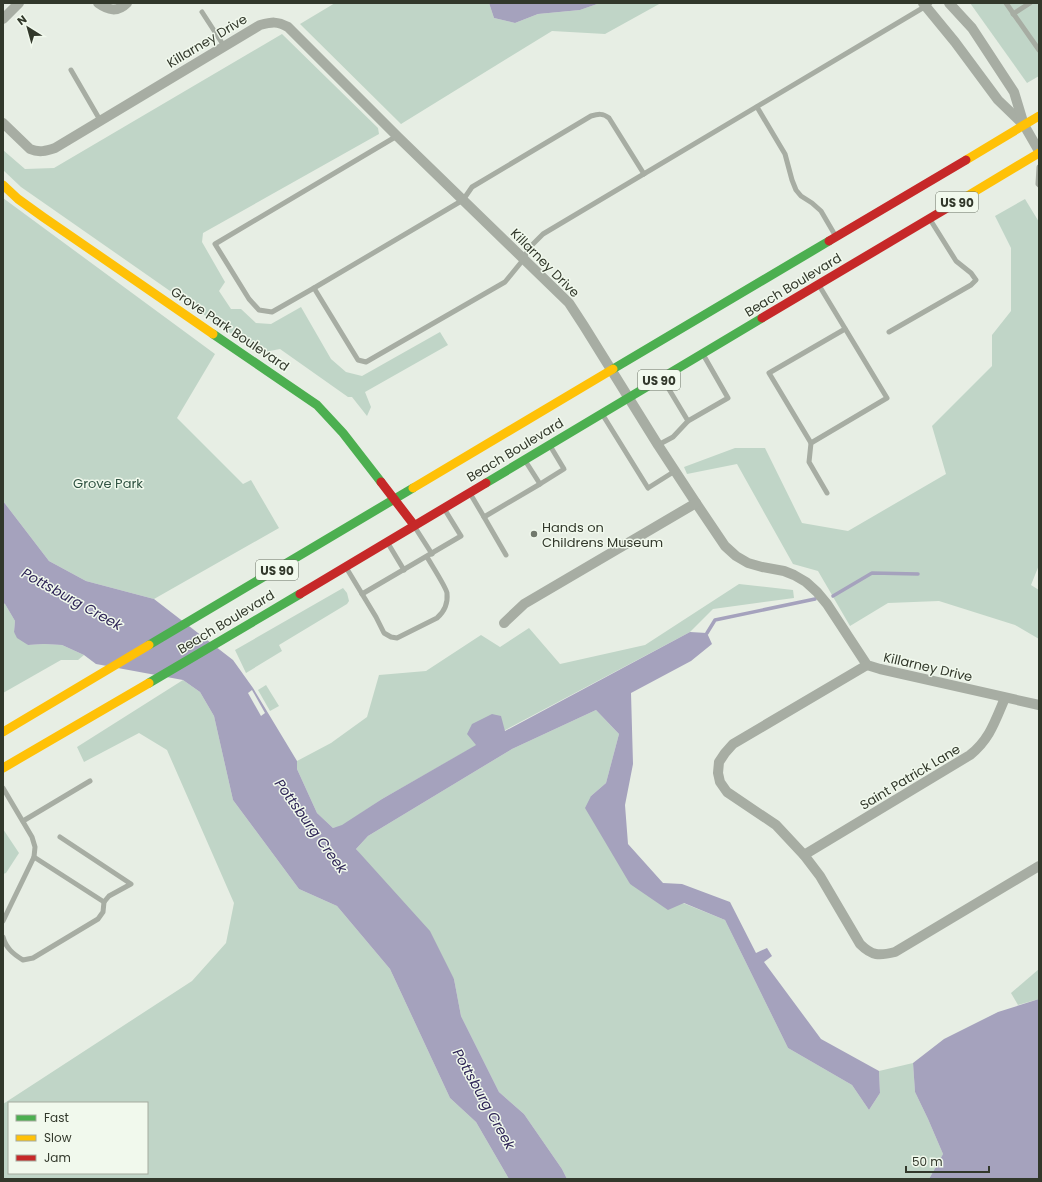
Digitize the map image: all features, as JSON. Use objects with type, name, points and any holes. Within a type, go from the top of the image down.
[{"type":"main road","name":"US 90","points":[[3,732],[1039,116]]},
{"type":"main road","name":"Beach Boulevard","points":[[3,768],[470,493],[1039,152]]},
{"type":"main road","name":"Grove Park Boulevard","points":[[3,185],[18,199],[43,217],[317,405],[330,417],[351,441],[414,525]]},
{"type":"street","points":[[3,18],[19,3]]},
{"type":"street","points":[[98,3],[106,9],[115,10],[127,3]]},
{"type":"street","points":[[949,3],[972,28],[1014,92],[1024,126],[1039,152]]},
{"type":"street","points":[[926,4],[998,100],[1024,126]]},
{"type":"street","name":"Killarney Drive","points":[[3,123],[30,149],[35,151],[44,151],[54,148],[260,25],[272,22],[280,23],[288,27],[523,260],[569,303],[696,503],[725,546],[736,556],[748,563],[762,568],[784,571],[806,582],[827,604],[867,665],[1039,705]]},
{"type":"street","points":[[504,623],[524,604],[696,503]]},
{"type":"street","points":[[867,665],[733,744],[725,752],[719,762],[718,773],[720,782],[727,792],[776,825],[804,855],[820,876],[860,944],[867,951],[876,955],[885,955],[895,952],[1039,866]]},
{"type":"street","name":"Saint Patrick Lane","points":[[804,855],[978,749],[986,740],[993,727],[1004,698]]},
{"type":"lane","points":[[1006,3],[1039,50]]},
{"type":"lane","points":[[1013,14],[1030,3]]},
{"type":"lane","points":[[314,288],[358,360],[366,362],[505,282],[523,260],[529,248],[543,234],[757,107],[926,4]]},
{"type":"lane","points":[[202,12],[224,46]]},
{"type":"lane","points":[[71,70],[100,120]]},
{"type":"lane","points":[[757,107],[784,154],[796,190],[801,196],[821,211],[836,236]]},
{"type":"lane","points":[[397,136],[214,244],[249,299],[259,310],[272,312],[314,288],[463,200],[472,187],[586,119],[598,114],[605,115],[609,118],[644,174]]},
{"type":"lane","points":[[1039,167],[1039,185]]},
{"type":"lane","points":[[889,332],[956,293],[971,286],[976,280],[971,273],[956,261],[929,219]]},
{"type":"lane","points":[[811,443],[887,398],[819,285]]},
{"type":"lane","points":[[827,493],[809,462],[811,443],[769,372],[846,329]]},
{"type":"lane","points":[[658,445],[672,437],[688,421],[728,398],[703,354]]},
{"type":"lane","points":[[662,378],[688,421]]},
{"type":"lane","points":[[602,414],[648,488],[675,471]]},
{"type":"lane","points":[[484,517],[564,469],[550,445]]},
{"type":"lane","points":[[525,460],[540,484]]},
{"type":"lane","points":[[470,493],[506,555]]},
{"type":"lane","points":[[362,594],[461,536],[444,508]]},
{"type":"lane","points":[[346,566],[384,633],[391,637],[397,638],[437,618],[442,614],[445,607],[447,592],[414,525]]},
{"type":"lane","points":[[387,541],[404,570]]},
{"type":"lane","points":[[24,822],[90,781]]},
{"type":"lane","points":[[3,788],[24,822],[32,837],[35,847],[34,857],[3,921]]},
{"type":"lane","points":[[3,937],[5,945],[23,960],[33,958],[98,919],[103,912],[104,902],[109,896],[131,884],[60,837]]},
{"type":"lane","points":[[34,857],[104,902]]},
{"type":"green space","points":[[335,3],[489,3],[494,18],[515,23],[538,14],[580,10],[600,3],[661,3],[605,34],[552,31],[401,124],[300,24]]},
{"type":"green space","points":[[970,3],[1039,3],[1039,76],[1027,83]]},
{"type":"green space","points":[[282,34],[378,128],[379,134],[203,233],[202,242],[225,282],[219,291],[231,309],[241,309],[256,323],[271,324],[301,307],[331,359],[346,372],[362,376],[440,332],[448,345],[365,392],[371,407],[367,416],[352,397],[348,397],[280,349],[259,353],[21,187],[3,170],[3,150],[25,169],[54,168]]},
{"type":"green space","name":"Grove Park","points":[[3,198],[215,354],[177,418],[243,484],[251,480],[279,528],[154,599],[86,581],[49,561],[3,501]]},
{"type":"green space","points":[[1025,199],[1039,222],[1039,565],[1031,585],[1039,590],[1039,639],[1015,625],[939,601],[888,603],[850,626],[818,571],[793,564],[737,464],[687,474],[684,467],[735,448],[765,448],[802,523],[848,531],[946,474],[932,426],[992,366],[992,335],[1011,311],[1011,248],[995,216]]},
{"type":"green space","points":[[739,584],[793,590],[794,598],[713,609],[690,632],[477,745],[382,799],[342,826],[333,828],[317,813],[297,769],[297,761],[331,743],[367,717],[379,675],[426,671],[481,635],[500,647],[529,628],[560,664],[645,645]]},
{"type":"green space","points":[[343,588],[347,593],[349,601],[347,604],[279,645],[282,651],[246,673],[235,650]]},
{"type":"green space","points":[[3,603],[15,621],[14,632],[28,645],[62,645],[84,655],[78,660],[61,660],[3,693]]},
{"type":"green space","points":[[183,680],[200,692],[214,716],[233,800],[299,889],[337,906],[390,969],[450,1098],[476,1122],[509,1179],[3,1179],[3,1104],[192,981],[226,943],[234,903],[167,750],[139,733],[84,762],[77,747]]},
{"type":"green space","points":[[266,685],[279,706],[270,711],[258,690]]},
{"type":"green space","points":[[596,710],[619,734],[606,783],[591,796],[630,884],[725,920],[788,1048],[852,1085],[869,1110],[880,1093],[879,1071],[913,1063],[915,1092],[943,1154],[929,1179],[567,1179],[562,1169],[524,1114],[499,1092],[461,1016],[454,979],[356,849],[368,836],[512,749]]},
{"type":"green space","points":[[3,829],[19,853],[6,873],[3,874]]},
{"type":"green space","points":[[1039,969],[1039,999],[1018,1005],[1011,993]]},
{"type":"water","points":[[489,3],[600,3],[580,10],[538,14],[515,23],[494,18]]},
{"type":"water","name":"Pottsburg Creek","points":[[3,501],[49,561],[86,581],[154,599],[233,660],[253,688],[297,761],[297,769],[317,813],[333,828],[342,825],[382,799],[476,745],[467,734],[472,724],[492,714],[501,716],[505,731],[690,632],[707,633],[712,644],[691,661],[631,693],[633,764],[625,805],[628,844],[663,883],[682,884],[730,902],[756,953],[767,948],[772,956],[764,962],[821,1039],[879,1071],[880,1093],[869,1110],[852,1085],[788,1048],[725,920],[684,903],[668,910],[630,884],[585,808],[591,796],[606,783],[619,734],[596,710],[512,749],[368,836],[356,849],[430,931],[454,979],[461,1016],[499,1092],[524,1114],[562,1169],[567,1179],[509,1179],[476,1122],[450,1098],[390,969],[337,906],[299,889],[233,800],[214,716],[200,692],[183,680],[96,664],[84,655],[62,645],[28,645],[17,638],[14,632],[15,621],[3,603]]},
{"type":"water","points":[[1039,999],[1039,1179],[929,1179],[943,1154],[915,1092],[913,1063],[944,1039],[998,1012]]},
{"type":"pier","points":[[252,690],[265,713],[261,716],[248,693]]},
{"type":"waterway","points":[[833,596],[872,573],[918,574]]},
{"type":"waterway","points":[[707,633],[715,620],[815,599]]},
{"type":"traffic: fast","points":[[613,369],[829,241]]},
{"type":"traffic: fast","points":[[486,483],[762,318]]},
{"type":"traffic: fast","points":[[213,334],[317,405],[343,433],[381,482]]},
{"type":"traffic: fast","points":[[149,645],[413,488]]},
{"type":"traffic: fast","points":[[149,683],[300,594]]},
{"type":"traffic: slow","points":[[966,160],[1039,116]]},
{"type":"traffic: slow","points":[[964,198],[1039,153]]},
{"type":"traffic: slow","points":[[3,185],[18,199],[43,217],[213,334]]},
{"type":"traffic: slow","points":[[413,488],[613,369]]},
{"type":"traffic: slow","points":[[3,732],[149,645]]},
{"type":"traffic: slow","points":[[3,768],[149,683]]},
{"type":"traffic: jam","points":[[829,241],[966,160]]},
{"type":"traffic: jam","points":[[762,318],[964,198]]},
{"type":"traffic: jam","points":[[381,482],[414,525]]},
{"type":"traffic: jam","points":[[300,594],[486,483]]},
{"type":"place","name":"Hands on Childrens Museum","points":[[534,534]]}]
